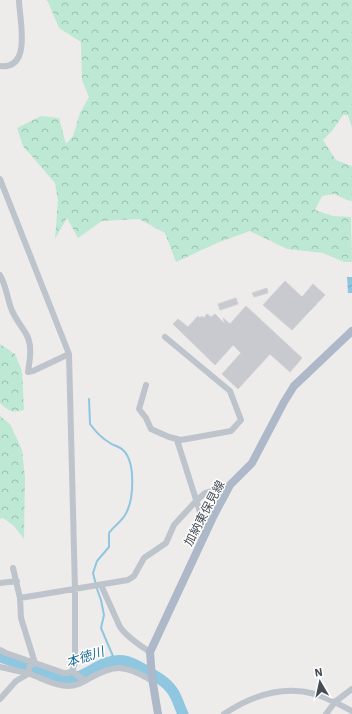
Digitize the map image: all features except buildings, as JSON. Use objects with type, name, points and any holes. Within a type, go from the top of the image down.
[{"type":"main road","name":"加納東保見線","points":[[158,714],[152,677],[150,652],[214,515],[230,485],[252,463],[294,386],[352,331]]},
{"type":"street","points":[[0,66],[10,66],[13,64],[21,52],[22,40],[18,0]]},
{"type":"street","points":[[0,650],[33,664],[64,673],[72,671],[75,663],[75,589],[69,354],[1,184]]},
{"type":"street","points":[[0,275],[8,294],[13,313],[29,341],[30,354],[28,372],[69,354]]},
{"type":"street","points":[[146,385],[139,409],[146,418],[151,429],[177,440],[231,431],[241,420],[230,391],[165,337]]},
{"type":"street","points":[[177,440],[200,512],[203,514],[214,515]]},
{"type":"street","points":[[20,598],[128,580],[131,578],[144,558],[165,545],[174,525],[196,501],[205,493],[230,485]]},
{"type":"street","points":[[0,698],[16,681],[28,674],[33,664],[21,618],[20,598],[13,568]]},
{"type":"street","points":[[0,583],[17,581]]},
{"type":"street","points":[[101,585],[124,632],[138,645],[150,652]]},
{"type":"street","points":[[0,666],[68,686],[85,681],[100,673],[118,667],[126,668],[152,677]]},
{"type":"street","points":[[72,671],[85,681]]},
{"type":"street","points":[[326,714],[335,702],[352,689]]},
{"type":"street","points":[[224,714],[249,700],[275,693],[293,692],[309,693],[335,702],[352,711]]},
{"type":"green space","points":[[46,0],[352,0],[352,128],[348,115],[343,115],[332,131],[323,140],[336,160],[352,166],[352,201],[334,194],[322,196],[315,210],[333,216],[351,217],[352,262],[344,262],[323,253],[287,249],[250,231],[217,243],[176,262],[165,233],[139,219],[102,221],[78,238],[67,218],[55,239],[58,200],[55,183],[23,146],[17,128],[41,116],[59,118],[66,144],[73,136],[80,113],[89,97],[82,80],[81,42],[59,28]]},
{"type":"green space","points":[[0,344],[15,354],[22,371],[24,410],[10,411],[0,403]]},
{"type":"green space","points":[[0,416],[10,424],[22,450],[25,478],[24,539],[14,526],[3,518],[0,519]]},
{"type":"water","points":[[347,277],[352,277],[352,293],[348,293]]},
{"type":"waterway","points":[[89,399],[90,424],[105,439],[123,450],[130,463],[132,472],[132,491],[128,509],[109,533],[109,547],[97,561],[93,573],[104,615],[101,628],[115,661]]},
{"type":"waterway","name":"本徳川","points":[[0,657],[66,679],[77,677],[101,665],[113,661],[119,660],[130,662],[167,684],[175,695],[183,714]]}]
